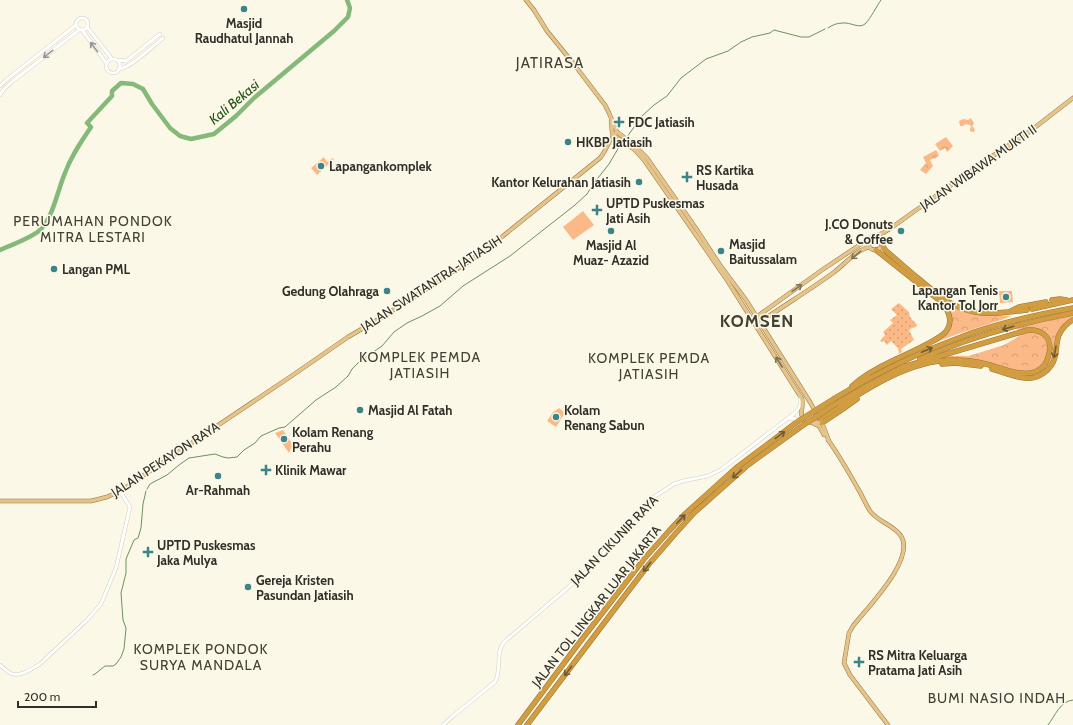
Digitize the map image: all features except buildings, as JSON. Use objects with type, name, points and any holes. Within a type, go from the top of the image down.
[{"type":"highway","points":[[882,243],[886,251],[945,299],[952,304],[974,312],[983,313],[1030,310],[1071,300]]},
{"type":"highway","points":[[843,393],[867,374],[938,338],[947,331],[949,326],[949,314],[944,305],[876,250]]},
{"type":"highway","points":[[1052,300],[1071,300]]},
{"type":"highway","points":[[1009,312],[1019,307],[1046,302]]},
{"type":"highway","name":"JALAN TOL LINGKAR LUAR JAKARTA","points":[[528,725],[649,564],[694,513],[748,465],[836,400],[843,393],[872,376],[927,350],[962,336],[1022,319],[1073,308]]},
{"type":"highway","name":"JALAN TOL LINGKAR LUAR JAKARTA","points":[[518,725],[639,565],[669,531],[685,514],[736,468],[797,422],[836,400],[903,367],[964,342],[1009,328],[1073,313]]},
{"type":"highway","points":[[821,421],[843,409],[862,394],[879,385],[904,374],[932,365],[956,363],[969,364],[982,366],[1023,378],[1039,376],[1052,365],[1055,357],[1058,336],[1063,328],[1073,320]]},
{"type":"highway","points":[[821,421],[860,393],[910,369],[932,363],[950,360],[964,360],[1023,374],[1032,373],[1038,371],[1045,364],[1050,346],[1044,334],[1037,330],[1028,330],[903,367]]},
{"type":"main road","points":[[526,0],[547,31],[570,58],[605,105],[610,113],[617,132],[644,160],[727,280],[800,395],[803,403],[801,411],[804,424],[821,421]]},
{"type":"main road","name":"JALAN WIBAWA MUKTI II","points":[[875,236],[891,228],[982,163],[1029,132],[1073,98]]},
{"type":"main road","points":[[612,119],[613,135]]},
{"type":"main road","points":[[613,135],[617,132]]},
{"type":"main road","points":[[613,135],[624,140],[642,153],[695,227],[761,323],[821,421],[829,441]]},
{"type":"main road","name":"JALAN SWATANTRA-JATIASIH","points":[[293,376],[341,341],[384,316],[471,260],[501,238],[600,158],[604,154],[613,135]]},
{"type":"main road","points":[[764,329],[766,318],[834,272],[862,250],[870,248],[876,250],[880,248],[882,243],[881,234]]},
{"type":"main road","points":[[752,320],[870,238],[878,236],[882,243]]},
{"type":"main road","points":[[870,238],[868,243],[870,248]]},
{"type":"main road","points":[[778,302],[780,306],[784,307]]},
{"type":"main road","points":[[749,304],[756,311],[765,310]]},
{"type":"main road","points":[[756,327],[757,323],[761,323]]},
{"type":"main road","name":"JALAN PEKAYON RAYA","points":[[0,501],[91,501],[107,497],[120,491],[293,376]]},
{"type":"main road","points":[[813,423],[819,426],[829,441],[872,513],[898,532],[904,541],[901,559],[887,585],[853,626],[849,633],[844,658],[844,663],[850,675],[888,725]]},
{"type":"street","points":[[0,86],[76,26],[76,22],[82,18],[86,20],[88,25],[87,27],[112,59],[126,60],[160,34]]},
{"type":"street","points":[[76,26],[107,64],[108,70],[111,72],[116,72],[119,69],[131,64],[163,38]]},
{"type":"street","points":[[0,95],[13,81],[80,30],[86,29],[87,27]]},
{"type":"street","points":[[107,64],[112,59]]},
{"type":"street","points":[[117,60],[120,64],[119,69]]},
{"type":"street","name":"JALAN CIKUNIR RAYA","points":[[444,725],[495,682],[498,676],[500,649],[504,642],[584,574],[622,534],[644,506],[658,494],[674,484],[716,473],[796,412],[799,409],[800,395]]},
{"type":"street","points":[[784,420],[792,418],[804,424]]},
{"type":"street","points":[[0,665],[10,673],[17,675],[40,664],[78,629],[98,608],[108,589],[116,568],[130,507],[120,491]]},
{"type":"green space","points":[[971,118],[974,124],[972,126],[975,131],[973,132],[970,131],[970,125],[966,124],[960,126],[959,121],[963,119],[968,120]]},
{"type":"green space","points":[[946,137],[953,146],[947,152],[945,148],[940,151],[935,144]]},
{"type":"green space","points":[[936,150],[939,155],[935,159],[933,158],[930,160],[933,166],[926,174],[920,170],[926,163],[923,157]]},
{"type":"green space","name":"Lapangankomplek","points":[[324,157],[327,162],[333,158],[334,159],[317,175],[311,168]]},
{"type":"green space","points":[[583,211],[594,225],[573,240],[563,227]]},
{"type":"green space","name":"Lapangan Tenis Kantor Tol Jorr","points":[[999,291],[1012,291],[1013,302],[1000,303]]},
{"type":"green space","points":[[941,299],[972,314],[1011,316],[932,344],[937,341],[951,322]]},
{"type":"green space","points":[[899,303],[909,312],[910,317],[917,325],[909,330],[914,340],[901,349],[902,352],[899,354],[898,348],[891,341],[887,345],[884,341],[880,341],[885,335],[883,332],[893,323],[890,320],[897,315],[891,309]]},
{"type":"green space","points":[[1073,315],[1073,318],[1063,326],[1056,337],[1053,358],[1048,367],[1040,373],[1036,375],[1025,376],[1042,371],[1049,362],[1052,350],[1045,334],[1028,329],[1018,331],[1017,328]]},
{"type":"green space","points":[[1028,332],[1043,335],[1048,342],[1048,355],[1038,370],[1021,372],[978,361],[927,361],[944,356],[972,355],[1004,345]]},
{"type":"green space","name":"Kolam Renang Sabun","points":[[559,408],[565,413],[556,427],[547,421],[553,412]]},
{"type":"green space","name":"Kolam Renang Perahu","points":[[283,430],[293,445],[289,453],[275,433]]},
{"type":"waterway","name":"Kali Bekasi","points":[[0,250],[33,235],[45,224],[52,210],[70,161],[76,149],[91,127],[87,123],[112,96],[112,91],[121,83],[133,84],[143,89],[170,128],[180,136],[191,139],[214,134],[236,116],[254,98],[334,31],[348,17],[350,8],[347,0]]},
{"type":"waterway","points":[[828,28],[835,24],[841,23],[857,26],[865,24],[881,0]]},
{"type":"waterway","points":[[627,137],[642,116],[667,96],[681,78],[706,59],[728,51],[741,42],[752,37],[770,33],[774,30],[801,37],[809,37],[825,29]]},
{"type":"waterway","points":[[147,489],[150,484],[167,475],[189,458],[215,454],[228,458],[237,457],[244,450],[255,443],[261,436],[285,427],[316,400],[336,387],[348,376],[359,362],[382,346],[394,332],[407,323],[440,306],[463,286],[510,256],[575,205],[587,194],[609,164],[622,142]]},
{"type":"waterway","points":[[93,675],[105,666],[113,666],[116,664],[124,649],[126,628],[123,620],[121,593],[126,573],[126,559],[134,540],[138,538],[141,528],[143,504],[146,491]]},
{"type":"waterway","points":[[1048,725],[1061,706],[1068,701],[1073,700]]},
{"type":"place","name":"Masjid Raudhatul Jannah","points":[[244,9]]},
{"type":"place","name":"FDC Jatiasih","points":[[619,122]]},
{"type":"place","name":"HKBP Jatiasih","points":[[568,142]]},
{"type":"place","name":"Lapangankomplek","points":[[321,166]]},
{"type":"place","name":"RS Kartika Husada","points":[[687,177]]},
{"type":"place","name":"Kantor Kelurahan Jatiasih","points":[[639,182]]},
{"type":"place","name":"UPTD Puskesmas Jati Asih","points":[[597,210]]},
{"type":"place","name":"Masjid Al Muaz- Azazid","points":[[611,231]]},
{"type":"place","name":"J.CO Donuts & Coffee","points":[[901,231]]},
{"type":"place","name":"Masjid Baitussalam","points":[[721,251]]},
{"type":"place","name":"Langan PML","points":[[54,269]]},
{"type":"place","name":"Gedung Olahraga","points":[[387,291]]},
{"type":"place","name":"Lapangan Tenis Kantor Tol Jorr","points":[[1006,297]]},
{"type":"place","name":"Masjid Al Fatah","points":[[360,410]]},
{"type":"place","name":"Kolam Renang Sabun","points":[[556,417]]},
{"type":"place","name":"Kolam Renang Perahu","points":[[284,439]]},
{"type":"place","name":"Klinik Mawar","points":[[266,470]]},
{"type":"place","name":"Ar-Rahmah","points":[[218,476]]},
{"type":"place","name":"UPTD Puskesmas Jaka Mulya","points":[[148,552]]},
{"type":"place","name":"Gereja Kristen Pasundan Jatiasih","points":[[248,587]]},
{"type":"place","name":"RS Mitra Keluarga Pratama Jati Asih","points":[[859,662]]},
{"type":"district","name":"JATIRASA","points":[[550,63]]},
{"type":"district","name":"PERUMAHAN PONDOK MITRA LESTARI","points":[[93,230]]},
{"type":"district","name":"KOMSEN","points":[[757,321]]},
{"type":"district","name":"KOMPLEK PEMDA JATIASIH","points":[[420,366]]},
{"type":"district","name":"KOMPLEK PEMDA JATIASIH","points":[[649,366]]},
{"type":"district","name":"KOMPLEK PONDOK SURYA MANDALA","points":[[201,658]]},
{"type":"district","name":"BUMI NASIO INDAH","points":[[997,698]]}]
